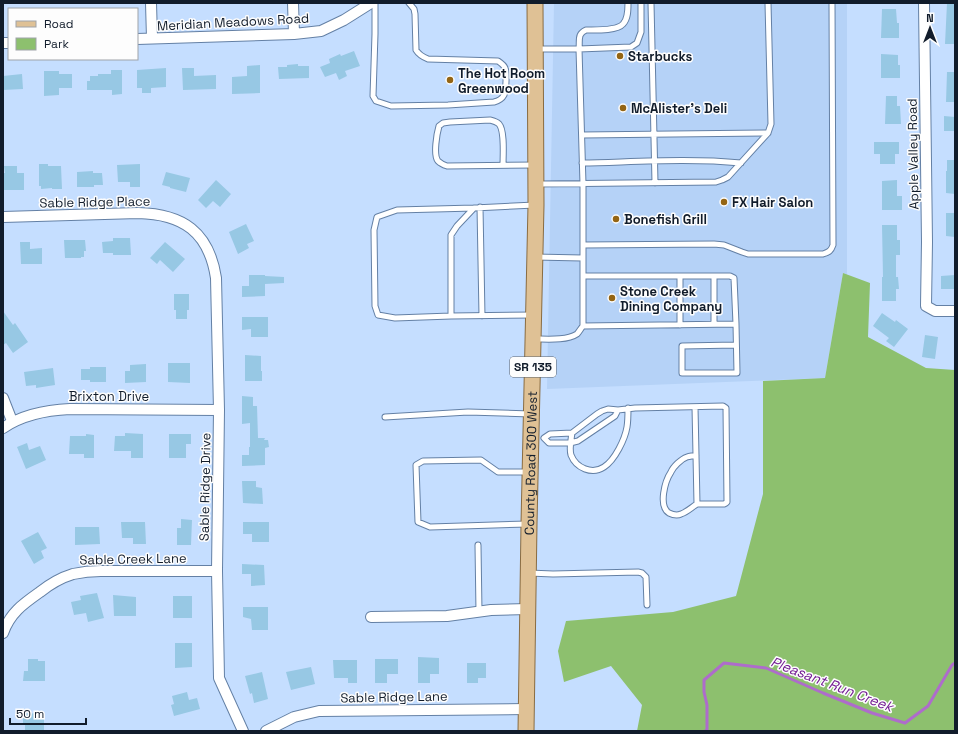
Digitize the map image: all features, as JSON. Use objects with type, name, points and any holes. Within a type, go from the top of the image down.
[{"type":"main road","name":"County Road 300 West","points":[[526,731],[530,472],[537,438],[532,414],[536,205],[535,3]]},
{"type":"street","points":[[152,3],[152,38]]},
{"type":"street","points":[[293,3],[294,34]]},
{"type":"street","name":"Meridian Meadows Road","points":[[138,39],[294,34],[321,31],[344,20],[371,3]]},
{"type":"street","name":"Apple Valley Road","points":[[924,3],[927,234],[926,306],[935,311],[955,311]]},
{"type":"street","name":"Sable Ridge Place","points":[[3,217],[138,213],[152,214],[177,220],[194,231],[203,241]]},
{"type":"street","name":"Sable Ridge Drive","points":[[203,241],[209,250],[213,261],[216,278],[219,410],[217,571],[219,678],[243,731]]},
{"type":"street","points":[[3,398],[12,421]]},
{"type":"street","name":"Brixton Drive","points":[[3,428],[12,421],[32,415],[70,409],[219,410]]},
{"type":"street","name":"Sable Creek Lane","points":[[3,633],[11,617],[21,605],[57,580],[74,574],[86,571],[217,571]]},
{"type":"street","points":[[371,617],[446,616],[491,610],[528,609]]},
{"type":"street","name":"Sable Ridge Lane","points":[[266,731],[294,717],[319,711],[526,709]]},
{"type":"lane","points":[[374,3],[375,34],[373,96],[376,101],[391,106],[448,105],[494,102],[505,95],[506,69],[502,63],[428,60],[421,56],[416,50],[415,14],[410,3]]},
{"type":"lane","points":[[533,339],[557,339],[569,337],[577,333],[583,326],[583,184],[580,35],[581,32],[586,30],[617,28],[623,25],[627,17],[628,3]]},
{"type":"lane","points":[[535,49],[631,47],[637,43],[641,32],[641,3]]},
{"type":"lane","points":[[651,3],[655,183]]},
{"type":"lane","points":[[536,184],[716,182],[728,177],[768,133],[770,124],[768,3]]},
{"type":"lane","points":[[583,245],[714,244],[724,245],[748,254],[823,254],[831,250],[833,245],[832,3]]},
{"type":"lane","points":[[503,165],[502,131],[500,125],[496,121],[450,122],[443,123],[439,126],[436,142],[437,158],[447,166],[536,165]]},
{"type":"lane","points":[[582,135],[768,133]]},
{"type":"lane","points":[[582,163],[721,161],[741,163]]},
{"type":"lane","points":[[534,315],[395,318],[378,315],[375,306],[374,230],[377,217],[397,210],[536,205]]},
{"type":"lane","points":[[480,207],[482,316]]},
{"type":"lane","points":[[451,316],[451,235],[457,226],[474,208]]},
{"type":"lane","points":[[535,257],[582,258]]},
{"type":"lane","points":[[583,276],[730,276],[734,278],[737,373],[682,373],[682,346],[736,345]]},
{"type":"lane","points":[[680,276],[680,325]]},
{"type":"lane","points":[[714,276],[714,324]]},
{"type":"lane","points":[[583,326],[736,324]]},
{"type":"lane","points":[[537,438],[550,434],[572,434],[602,411],[608,409],[618,410],[628,408],[723,406],[726,408],[727,502],[724,504],[697,504],[686,512],[674,515],[667,511],[663,502],[665,485],[671,471],[683,459],[696,455]]},
{"type":"lane","points":[[695,407],[697,504]]},
{"type":"lane","points":[[572,434],[570,443],[571,454],[576,464],[579,467],[590,470],[602,468],[614,457],[625,435],[628,426],[628,408]]},
{"type":"lane","points":[[537,438],[549,443],[570,443],[578,441],[615,416],[618,410]]},
{"type":"lane","points":[[385,417],[468,412],[532,414]]},
{"type":"lane","points":[[529,524],[430,527],[418,522],[416,465],[423,461],[481,460],[498,472],[530,472]]},
{"type":"lane","points":[[478,545],[479,612]]},
{"type":"lane","points":[[528,574],[638,572],[646,577],[647,605]]},
{"type":"shaded area","points":[[554,3],[847,3],[847,275],[843,273],[825,378],[547,389]]},
{"type":"green space","points":[[843,273],[870,283],[868,337],[926,368],[955,370],[955,731],[637,731],[642,705],[611,666],[564,682],[558,651],[566,621],[673,612],[736,596],[763,494],[763,381],[825,378]]},
{"type":"building","points":[[947,3],[955,3],[955,44],[945,44]]},
{"type":"building","points":[[882,9],[896,9],[897,23],[899,23],[899,38],[881,38]]},
{"type":"building","points":[[354,51],[360,66],[345,71],[347,76],[339,80],[336,73],[325,77],[320,67],[330,63],[329,59],[340,54],[341,56]]},
{"type":"building","points":[[881,54],[898,55],[900,78],[881,78]]},
{"type":"building","points":[[298,64],[298,66],[309,66],[309,78],[279,79],[278,67],[287,67],[287,65]]},
{"type":"building","points":[[260,65],[260,93],[232,94],[232,77],[247,76],[247,66]]},
{"type":"building","points":[[166,68],[166,87],[151,88],[151,93],[142,93],[142,88],[137,88],[137,70]]},
{"type":"building","points":[[182,68],[194,68],[194,76],[216,75],[216,89],[183,90]]},
{"type":"building","points":[[111,70],[122,70],[122,94],[112,95],[112,90],[87,90],[87,81],[90,81],[90,76],[98,76],[98,74],[111,74]]},
{"type":"building","points":[[44,71],[59,71],[59,74],[72,74],[72,88],[59,88],[59,95],[44,96]]},
{"type":"building","points":[[947,72],[955,72],[955,102],[946,102]]},
{"type":"building","points":[[22,74],[23,89],[3,90],[3,76]]},
{"type":"building","points":[[886,96],[897,96],[897,106],[900,106],[901,124],[885,124]]},
{"type":"building","points":[[944,116],[955,117],[955,131],[944,131]]},
{"type":"building","points":[[874,142],[899,142],[899,154],[895,154],[895,164],[880,164],[880,154],[874,154]]},
{"type":"building","points":[[947,160],[955,160],[955,194],[946,193]]},
{"type":"building","points":[[39,164],[61,166],[62,189],[41,189],[41,186],[39,186]]},
{"type":"building","points":[[140,164],[140,187],[130,187],[130,182],[118,182],[117,165]]},
{"type":"building","points":[[4,166],[17,166],[17,173],[24,173],[24,190],[3,190],[3,173],[5,173]]},
{"type":"building","points":[[93,171],[93,173],[102,173],[103,185],[94,185],[94,187],[77,187],[77,172]]},
{"type":"building","points":[[166,172],[190,178],[186,192],[162,185]]},
{"type":"building","points":[[216,180],[231,194],[220,207],[213,201],[206,208],[198,200]]},
{"type":"building","points":[[897,180],[897,196],[902,196],[902,210],[882,210],[882,181]]},
{"type":"building","points":[[946,213],[955,213],[955,237],[946,236]]},
{"type":"building","points":[[246,224],[254,241],[247,244],[249,248],[238,254],[229,232]]},
{"type":"building","points":[[882,225],[897,225],[897,240],[900,240],[900,255],[896,255],[896,277],[898,277],[899,289],[896,289],[896,301],[882,301]]},
{"type":"building","points":[[113,238],[130,238],[131,255],[113,255],[113,253],[103,253],[102,242],[113,241]]},
{"type":"building","points":[[64,240],[85,240],[86,251],[84,251],[84,257],[65,258]]},
{"type":"building","points":[[20,242],[30,242],[30,249],[42,248],[42,264],[21,264]]},
{"type":"building","points":[[165,242],[185,259],[173,272],[160,260],[157,264],[150,258]]},
{"type":"building","points":[[249,275],[284,277],[284,283],[265,284],[265,296],[242,297],[242,286],[249,286]]},
{"type":"building","points":[[955,275],[955,289],[941,289],[941,276]]},
{"type":"building","points":[[174,294],[189,294],[189,310],[187,310],[187,319],[176,319],[176,310],[174,310]]},
{"type":"building","points":[[3,311],[13,325],[15,323],[28,342],[13,353],[6,343],[3,345]]},
{"type":"building","points":[[882,313],[895,322],[896,320],[908,329],[894,347],[886,341],[889,338],[873,326]]},
{"type":"building","points":[[242,317],[268,317],[268,337],[251,337],[251,329],[242,330]]},
{"type":"building","points":[[925,335],[938,337],[935,359],[922,357]]},
{"type":"building","points":[[245,355],[261,356],[262,381],[245,381]]},
{"type":"building","points":[[168,363],[190,363],[190,383],[168,382]]},
{"type":"building","points":[[146,364],[146,382],[125,383],[125,371],[130,371],[130,365]]},
{"type":"building","points":[[90,367],[106,367],[106,382],[90,382],[90,380],[81,380],[81,369],[90,369]]},
{"type":"building","points":[[53,368],[55,385],[36,388],[36,385],[26,386],[24,372]]},
{"type":"building","points":[[242,396],[253,397],[253,406],[257,406],[258,438],[265,438],[264,440],[268,440],[269,447],[265,448],[265,465],[242,466],[242,455],[249,455],[250,423],[242,424]]},
{"type":"building","points":[[125,433],[143,434],[143,458],[131,458],[131,451],[114,451],[115,436],[125,436]]},
{"type":"building","points":[[86,434],[94,435],[94,458],[84,458],[84,454],[69,454],[70,436],[86,436]]},
{"type":"building","points":[[169,434],[191,434],[191,444],[186,444],[186,458],[169,458]]},
{"type":"building","points":[[27,443],[29,450],[40,446],[46,460],[26,469],[17,447]]},
{"type":"building","points":[[242,481],[256,481],[256,487],[262,488],[263,504],[243,503]]},
{"type":"building","points":[[181,519],[192,520],[191,545],[177,545],[177,528],[181,528]]},
{"type":"building","points":[[121,522],[145,522],[146,544],[133,544],[133,538],[122,538]]},
{"type":"building","points":[[243,522],[269,522],[269,542],[252,542],[252,534],[243,534]]},
{"type":"building","points":[[75,527],[99,527],[100,544],[75,545]]},
{"type":"building","points":[[38,532],[47,548],[41,551],[44,558],[34,564],[21,541]]},
{"type":"building","points":[[242,564],[264,565],[265,585],[251,586],[251,574],[242,574]]},
{"type":"building","points":[[97,593],[104,618],[88,622],[86,613],[74,615],[71,602],[81,600],[80,596]]},
{"type":"building","points":[[113,595],[136,597],[136,616],[114,616]]},
{"type":"building","points":[[173,596],[192,596],[192,618],[173,618]]},
{"type":"building","points":[[243,607],[268,607],[268,630],[252,630],[251,619],[243,617]]},
{"type":"building","points":[[175,643],[192,643],[192,667],[175,668]]},
{"type":"building","points":[[418,657],[439,658],[439,674],[430,674],[430,683],[418,683]]},
{"type":"building","points":[[28,659],[45,661],[45,681],[23,681],[24,671],[28,671]]},
{"type":"building","points":[[375,659],[398,659],[398,674],[387,674],[387,683],[375,683]]},
{"type":"building","points":[[333,660],[357,660],[357,683],[348,683],[348,678],[334,678]]},
{"type":"building","points":[[467,663],[486,663],[486,678],[478,678],[478,683],[467,683]]},
{"type":"building","points":[[311,667],[315,684],[291,690],[286,672]]},
{"type":"building","points":[[262,672],[268,699],[254,703],[252,693],[250,694],[245,676]]},
{"type":"building","points":[[187,692],[189,700],[197,698],[200,709],[174,716],[171,705],[174,704],[172,696]]},
{"type":"building","points":[[23,713],[44,714],[44,731],[25,731],[25,724],[23,724]]},
{"type":"waterway","name":"Pleasant Run Creek","points":[[705,731],[707,730],[707,705],[704,692],[704,680],[724,663],[766,668],[872,713],[905,723],[928,706],[952,665],[955,663]]},
{"type":"place","name":"Starbucks","points":[[620,56]]},
{"type":"place","name":"The Hot Room Greenwood","points":[[450,80]]},
{"type":"place","name":"McAlister's Deli","points":[[623,108]]},
{"type":"place","name":"FX Hair Salon","points":[[724,202]]},
{"type":"place","name":"Bonefish Grill","points":[[616,219]]},
{"type":"place","name":"Stone Creek Dining Company","points":[[612,298]]}]
